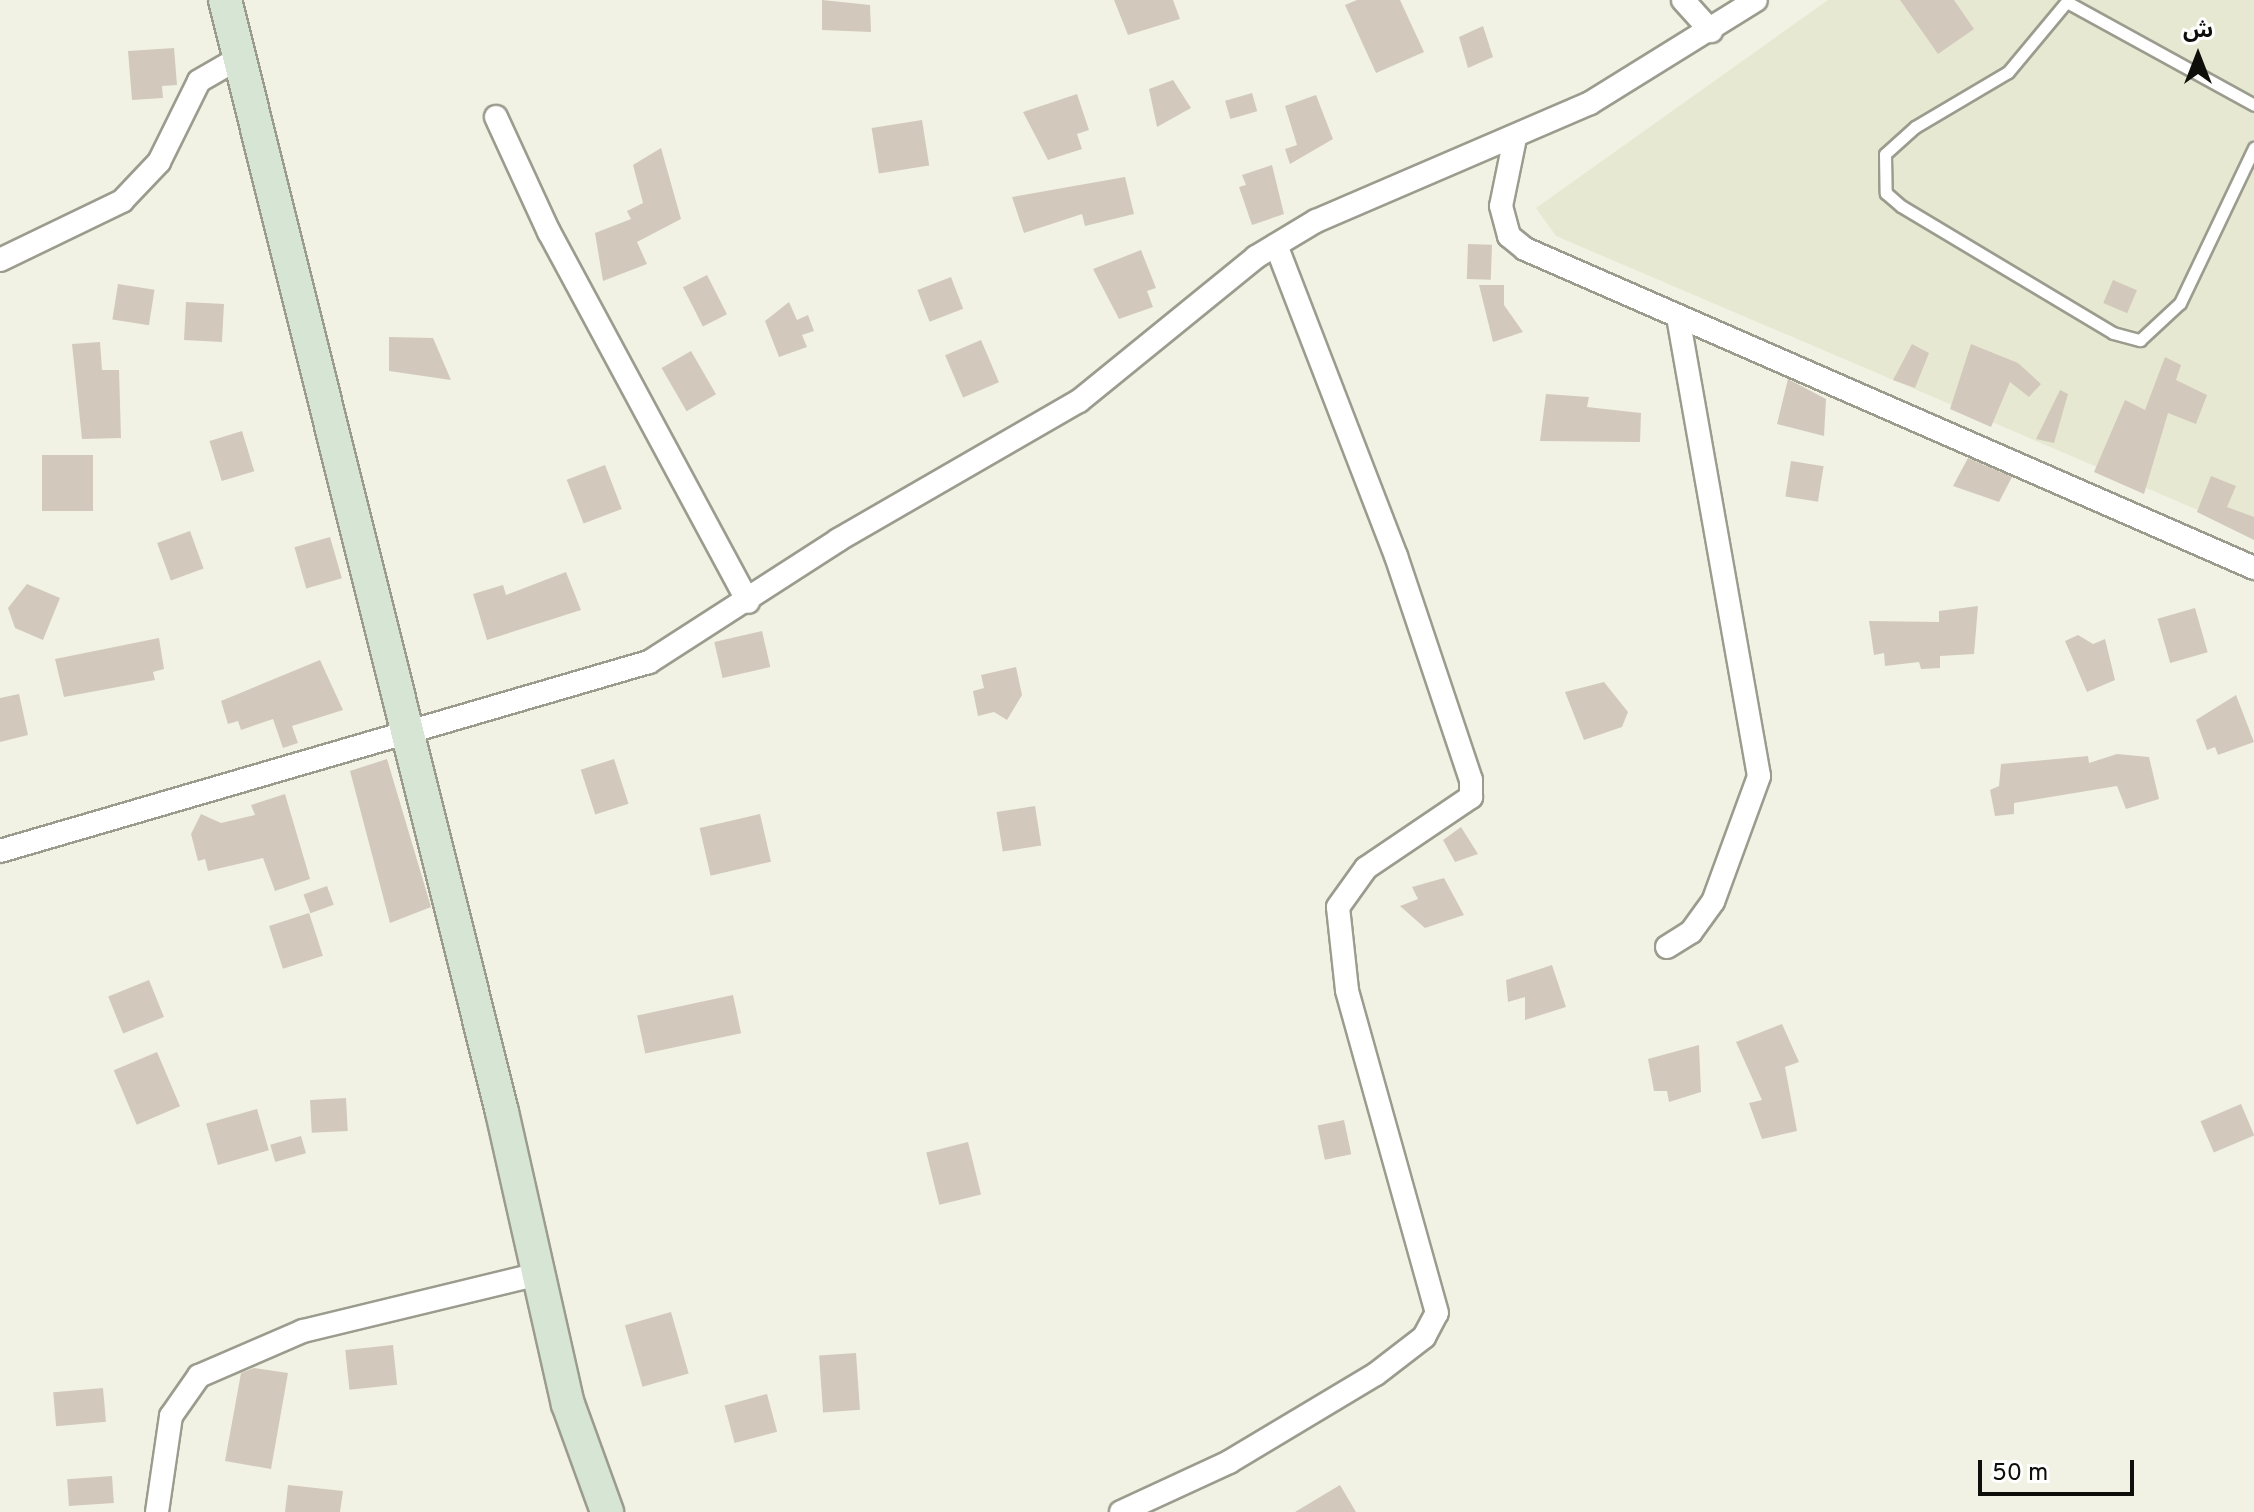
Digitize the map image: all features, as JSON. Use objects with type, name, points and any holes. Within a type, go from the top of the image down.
[{"type":"street","points":[[225,0],[568,1404],[607,1512]]},
{"type":"street","points":[[1683,0],[1711,31]]},
{"type":"street","points":[[0,851],[404,729],[649,662],[748,602],[838,540],[1079,401],[1149,337],[1276,245],[1515,138],[1711,31],[1756,0]]},
{"type":"street","points":[[0,260],[122,201],[159,162],[199,81],[239,58]]},
{"type":"street","points":[[496,117],[549,232],[748,602]]},
{"type":"street","points":[[1515,138],[1501,206],[1509,236],[1678,317],[2254,568]]},
{"type":"street","points":[[1121,1512],[1229,1462],[1376,1374],[1424,1337],[1437,1313],[1433,1278],[1347,990],[1338,907],[1366,868],[1471,797],[1471,780],[1396,556],[1276,245]]},
{"type":"street","points":[[1667,947],[1691,932],[1713,902],[1759,776],[1678,317]]},
{"type":"street","points":[[157,1512],[171,1416],[199,1376],[303,1331],[538,1274]]},
{"type":"lane","points":[[2254,105],[2067,1],[2008,72],[1915,127],[1885,154],[1886,193],[1901,206],[2113,333],[2140,340],[2180,303],[2254,148]]},
{"type":"shaded area","points":[[1828,0],[2254,0],[2254,534],[1556,236],[1536,208]]},
{"type":"building","points":[[822,0],[870,5],[871,32],[822,30]]},
{"type":"building","points":[[1114,0],[1173,0],[1180,19],[1128,35]]},
{"type":"building","points":[[1357,0],[1400,0],[1424,52],[1376,73],[1345,5]]},
{"type":"building","points":[[1900,0],[1954,0],[1974,29],[1938,54]]},
{"type":"building","points":[[1483,26],[1493,57],[1468,68],[1459,37]]},
{"type":"building","points":[[174,48],[177,85],[162,86],[163,98],[132,100],[128,51]]},
{"type":"building","points":[[1173,80],[1191,108],[1157,127],[1149,89]]},
{"type":"building","points":[[1252,93],[1257,111],[1230,119],[1225,101]]},
{"type":"building","points":[[1077,94],[1089,130],[1077,134],[1082,149],[1048,160],[1023,112]]},
{"type":"building","points":[[1316,95],[1333,139],[1290,164],[1285,149],[1297,145],[1285,106]]},
{"type":"building","points":[[922,120],[929,165],[879,173],[872,128]]},
{"type":"building","points":[[661,148],[681,219],[637,242],[647,264],[603,281],[595,233],[631,219],[627,211],[643,203],[633,165]]},
{"type":"building","points":[[1272,165],[1284,214],[1252,225],[1239,187],[1246,185],[1242,175]]},
{"type":"building","points":[[1125,177],[1134,214],[1085,226],[1082,214],[1024,233],[1012,197]]},
{"type":"building","points":[[1468,244],[1492,245],[1491,280],[1467,279]]},
{"type":"building","points":[[1141,250],[1156,288],[1147,291],[1153,307],[1119,319],[1093,269]]},
{"type":"building","points":[[707,275],[727,314],[703,326],[683,287]]},
{"type":"building","points":[[951,277],[963,309],[930,322],[917,290]]},
{"type":"building","points":[[2113,280],[2137,290],[2127,313],[2103,303]]},
{"type":"building","points":[[118,284],[155,290],[149,325],[112,320]]},
{"type":"building","points":[[1479,285],[1504,285],[1504,305],[1523,332],[1493,342]]},
{"type":"building","points":[[186,302],[224,304],[222,342],[184,340]]},
{"type":"building","points":[[789,302],[797,320],[808,315],[814,331],[802,335],[807,347],[779,357],[765,321]]},
{"type":"building","points":[[389,337],[433,338],[451,380],[389,371]]},
{"type":"building","points":[[981,340],[999,382],[963,398],[945,355]]},
{"type":"building","points":[[100,342],[102,370],[119,370],[121,438],[82,439],[72,344]]},
{"type":"building","points":[[1912,344],[1929,353],[1915,388],[1893,380]]},
{"type":"building","points":[[1971,344],[2018,363],[2041,384],[2029,397],[2010,382],[1991,427],[1950,409]]},
{"type":"building","points":[[691,351],[716,394],[687,411],[662,368]]},
{"type":"building","points":[[2165,357],[2181,365],[2176,380],[2207,395],[2196,424],[2168,413],[2144,494],[2094,472],[2125,400],[2145,410]]},
{"type":"building","points":[[1788,379],[1826,399],[1824,436],[1777,424]]},
{"type":"building","points":[[2060,390],[2068,394],[2054,443],[2036,439]]},
{"type":"building","points":[[1546,394],[1589,397],[1587,407],[1641,413],[1640,442],[1540,441]]},
{"type":"building","points":[[242,431],[254,471],[222,481],[209,441]]},
{"type":"building","points":[[42,455],[93,455],[93,511],[42,511]]},
{"type":"building","points":[[1968,458],[2012,477],[1999,502],[1953,486]]},
{"type":"building","points":[[1791,461],[1824,466],[1818,502],[1785,497]]},
{"type":"building","points":[[605,465],[622,509],[584,524],[567,480]]},
{"type":"building","points":[[2211,476],[2236,486],[2227,507],[2254,517],[2254,540],[2197,512]]},
{"type":"building","points":[[190,531],[204,569],[171,581],[157,543]]},
{"type":"building","points":[[330,537],[342,578],[306,589],[294,547]]},
{"type":"building","points":[[566,572],[581,610],[487,640],[473,594],[503,585],[506,595]]},
{"type":"building","points":[[27,584],[60,598],[43,640],[15,628],[8,608]]},
{"type":"building","points":[[1978,606],[1974,654],[1940,656],[1940,668],[1921,669],[1919,662],[1885,666],[1884,653],[1874,655],[1869,621],[1939,622],[1939,611]]},
{"type":"building","points":[[2195,608],[2208,652],[2170,663],[2158,619]]},
{"type":"building","points":[[762,631],[770,667],[723,678],[714,642]]},
{"type":"building","points":[[2078,635],[2093,644],[2105,639],[2115,680],[2087,692],[2065,641]]},
{"type":"building","points":[[159,638],[164,669],[153,672],[155,680],[64,697],[55,659]]},
{"type":"building","points":[[320,660],[343,710],[292,726],[298,743],[283,748],[273,719],[241,730],[238,721],[228,724],[221,701]]},
{"type":"building","points":[[1016,667],[1022,695],[1007,720],[994,712],[978,716],[973,691],[984,688],[981,675]]},
{"type":"building","points":[[1604,682],[1628,712],[1622,727],[1584,740],[1565,692]]},
{"type":"building","points":[[19,694],[28,735],[0,742],[0,698]]},
{"type":"building","points":[[2236,695],[2254,742],[2218,755],[2215,747],[2207,750],[2196,720]]},
{"type":"building","points":[[2117,754],[2149,757],[2159,799],[2126,809],[2117,786],[2014,803],[2014,814],[1995,816],[1990,790],[1999,786],[2001,764],[2088,756],[2089,763]]},
{"type":"building","points":[[387,759],[431,907],[390,923],[350,771]]},
{"type":"building","points":[[614,759],[629,804],[595,815],[581,770]]},
{"type":"building","points":[[285,794],[310,879],[275,891],[263,858],[208,871],[205,859],[198,861],[191,834],[201,814],[221,823],[255,815],[251,805]]},
{"type":"building","points":[[1035,806],[1041,846],[1003,852],[996,812]]},
{"type":"building","points":[[760,814],[771,862],[711,876],[700,828]]},
{"type":"building","points":[[1461,827],[1478,854],[1455,862],[1443,840]]},
{"type":"building","points":[[1444,878],[1464,915],[1425,928],[1400,906],[1418,899],[1412,887]]},
{"type":"building","points":[[327,886],[334,905],[310,913],[304,895]]},
{"type":"building","points":[[309,913],[323,956],[283,969],[269,926]]},
{"type":"building","points":[[1552,965],[1566,1007],[1525,1020],[1525,997],[1508,1002],[1506,980]]},
{"type":"building","points":[[149,980],[164,1017],[123,1034],[108,996]]},
{"type":"building","points":[[733,995],[741,1033],[645,1054],[637,1015]]},
{"type":"building","points":[[1782,1024],[1799,1062],[1785,1067],[1797,1131],[1762,1139],[1749,1103],[1762,1100],[1736,1042]]},
{"type":"building","points":[[1699,1045],[1701,1092],[1669,1102],[1667,1091],[1654,1091],[1648,1059]]},
{"type":"building","points":[[157,1052],[180,1106],[137,1125],[114,1070]]},
{"type":"building","points":[[346,1098],[348,1131],[312,1133],[310,1100]]},
{"type":"building","points":[[2241,1104],[2254,1135],[2214,1152],[2200,1121]]},
{"type":"building","points":[[257,1109],[269,1150],[218,1165],[206,1124]]},
{"type":"building","points":[[1344,1120],[1351,1154],[1325,1160],[1318,1126]]},
{"type":"building","points":[[301,1136],[306,1153],[275,1162],[270,1145]]},
{"type":"building","points":[[968,1142],[981,1194],[939,1205],[926,1152]]},
{"type":"building","points":[[671,1312],[689,1374],[643,1387],[625,1325]]},
{"type":"building","points":[[393,1345],[397,1385],[349,1390],[345,1350]]},
{"type":"building","points":[[856,1353],[860,1410],[823,1412],[819,1356]]},
{"type":"building","points":[[254,1368],[288,1373],[271,1469],[225,1461],[241,1373]]},
{"type":"building","points":[[103,1388],[106,1422],[56,1426],[53,1392]]},
{"type":"building","points":[[767,1394],[777,1432],[735,1443],[724,1405]]},
{"type":"building","points":[[112,1476],[114,1503],[69,1506],[67,1479]]},
{"type":"building","points":[[288,1485],[343,1491],[340,1512],[285,1512]]},
{"type":"building","points":[[1340,1485],[1356,1512],[1295,1512]]}]
